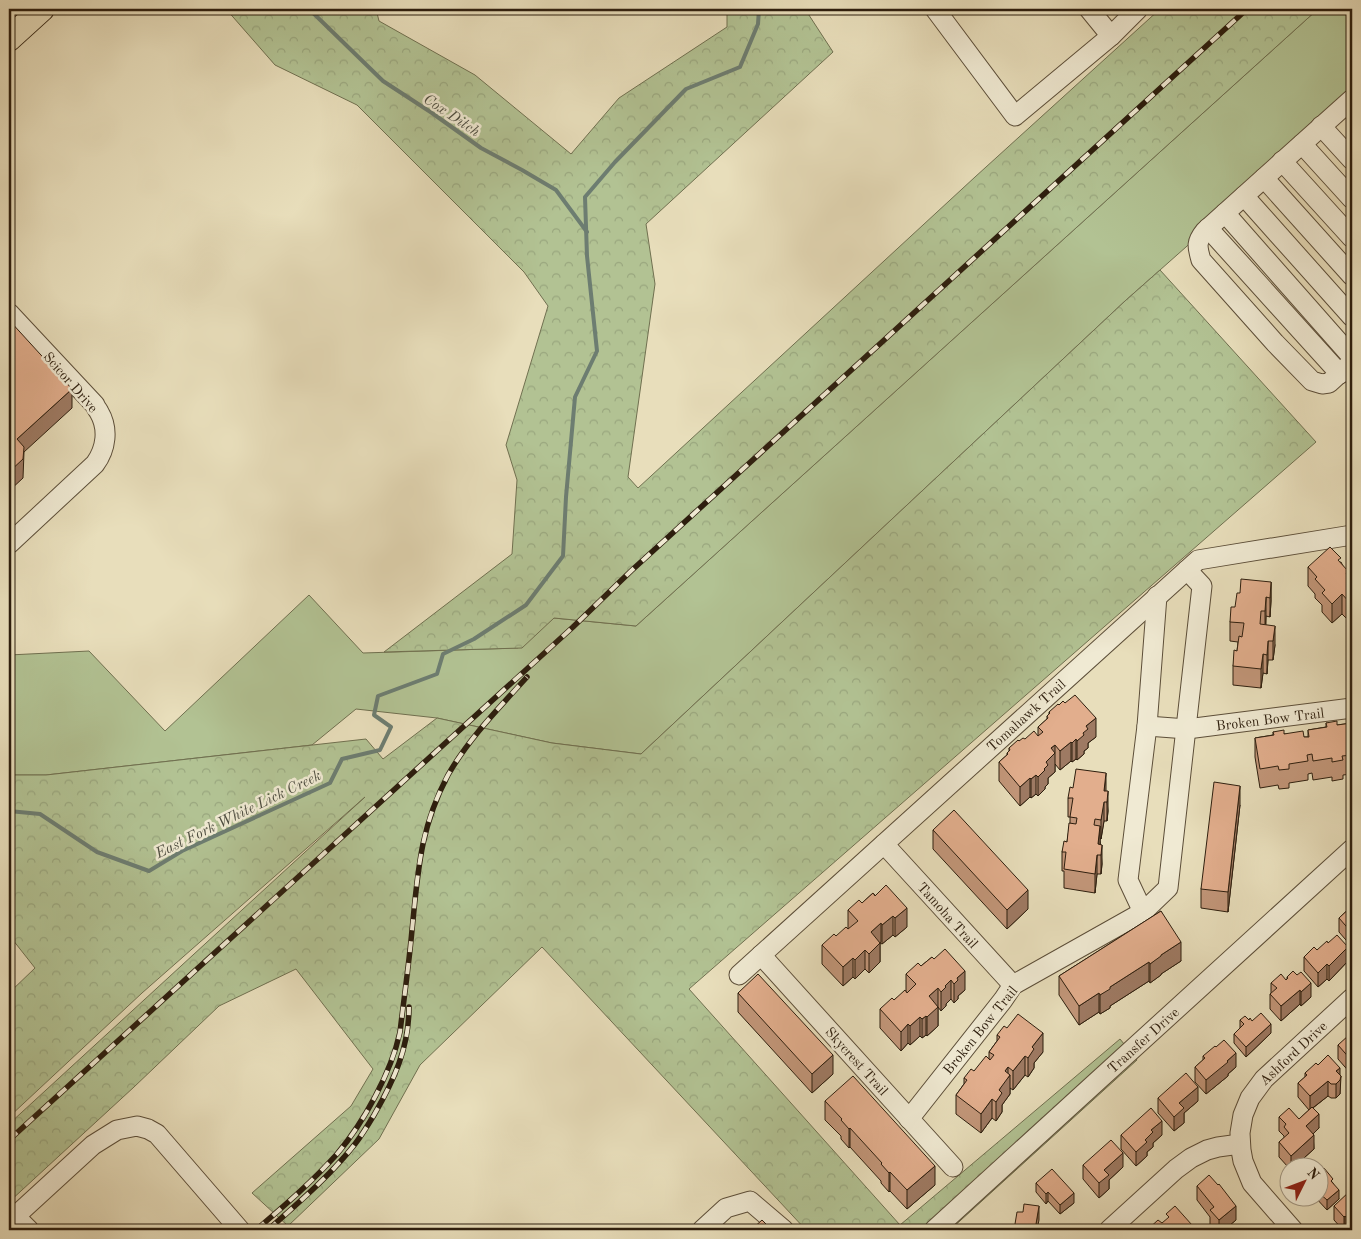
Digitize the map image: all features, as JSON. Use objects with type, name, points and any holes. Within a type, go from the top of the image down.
[{"type":"main road","points":[[9,39],[42,9]]},
{"type":"street","points":[[935,9],[1015,116],[1110,36],[1138,9]]},
{"type":"street","points":[[1089,9],[1110,36]]},
{"type":"street","points":[[1208,228],[1346,368],[1329,383],[1322,384],[1312,381],[1275,343],[1201,260],[1198,240],[1208,228],[1321,126],[1349,109]]},
{"type":"street","points":[[1321,126],[1352,160]]},
{"type":"street","points":[[1302,144],[1352,199]]},
{"type":"street","points":[[1282,161],[1352,238]]},
{"type":"street","points":[[1264,178],[1352,276]]},
{"type":"street","points":[[1244,196],[1352,317]]},
{"type":"street","points":[[1225,213],[1352,356]]},
{"type":"street","name":"Scicor Drive","points":[[9,313],[100,412],[106,432],[104,446],[95,464],[9,544]]},
{"type":"street","name":"Tomahawk Trail","points":[[739,975],[1198,560],[1352,534]]},
{"type":"street","name":"Broken Bow Trail","points":[[909,1119],[1004,1000],[1013,986],[1143,912],[1168,888],[1202,586],[1187,570]]},
{"type":"street","points":[[1143,912],[1128,880],[1147,726],[1157,596]]},
{"type":"street","name":"Broken Bow Trail","points":[[1147,726],[1187,729],[1352,708]]},
{"type":"street","name":"Tamoha Trail","points":[[884,844],[1013,986]]},
{"type":"street","name":"Transfer Drive","points":[[934,1230],[1352,849]]},
{"type":"street","name":"Skycrest Trail","points":[[761,955],[952,1167]]},
{"type":"street","name":"Ashford Drive","points":[[1293,1230],[1255,1188],[1243,1162],[1240,1132],[1243,1115],[1250,1098],[1268,1075],[1352,998]]},
{"type":"street","points":[[29,1230],[12,1219],[93,1145],[117,1130],[137,1126],[157,1134],[240,1230]]},
{"type":"street","points":[[1109,1230],[1176,1168],[1191,1158],[1207,1150],[1240,1144]]},
{"type":"street","points":[[702,1230],[726,1208],[750,1201],[784,1230]]},
{"type":"green space","points":[[226,9],[376,9],[379,21],[475,75],[571,154],[619,98],[727,27],[727,9],[805,9],[833,52],[646,224],[655,284],[628,477],[638,488],[1160,9],[1318,9],[636,626],[554,618],[522,648],[384,652],[512,554],[517,480],[506,445],[548,306],[524,272],[357,105],[275,65]]},
{"type":"green space","points":[[1318,9],[1352,9],[1352,100],[1125,301],[641,754],[552,743],[437,718],[356,709],[312,745],[46,775],[9,775],[9,655],[89,651],[165,731],[309,595],[363,653],[518,648],[554,618],[636,626]]},
{"type":"green space","points":[[1160,270],[1316,442],[689,989],[900,1225],[1120,1039],[1137,1060],[950,1230],[806,1230],[542,947],[420,1065],[379,1139],[288,1226],[252,1193],[351,1106],[373,1069],[296,969],[219,1006],[9,1202],[9,1124],[365,797],[142,993],[9,1117],[9,993],[35,968],[9,935],[9,775],[46,775],[366,739],[383,759],[437,718],[552,743],[641,754]]},
{"type":"building","points":[[9,320],[72,389],[17,439],[24,447],[23,459],[9,472]]},
{"type":"building","points":[[1330,547],[1341,558],[1338,560],[1348,571],[1346,573],[1352,581],[1352,610],[1349,607],[1351,604],[1342,594],[1332,604],[1322,593],[1325,590],[1315,579],[1317,577],[1308,567]]},
{"type":"building","points":[[1241,579],[1271,582],[1270,598],[1266,597],[1265,611],[1261,611],[1260,624],[1275,626],[1273,641],[1268,641],[1267,655],[1263,654],[1261,669],[1233,666],[1234,650],[1237,651],[1239,636],[1242,637],[1244,623],[1230,622],[1231,607],[1235,607],[1237,593],[1240,593]]},
{"type":"building","points":[[1075,695],[1096,718],[1086,726],[1088,729],[1077,741],[1076,739],[1060,751],[1055,745],[1051,748],[1055,753],[1046,762],[1048,765],[1045,770],[1038,777],[1036,775],[1030,778],[1020,787],[999,762],[1008,754],[1009,748],[1018,740],[1025,739],[1034,731],[1038,736],[1043,732],[1038,727],[1048,718],[1049,712],[1058,704],[1063,701],[1065,703]]},
{"type":"building","points":[[1337,721],[1337,725],[1352,723],[1352,755],[1342,756],[1343,760],[1332,762],[1332,758],[1313,761],[1312,754],[1307,755],[1308,761],[1289,764],[1289,769],[1279,770],[1278,766],[1260,769],[1255,738],[1274,735],[1273,732],[1284,730],[1284,734],[1303,731],[1304,737],[1309,737],[1308,730],[1327,727],[1326,723]]},
{"type":"building","points":[[1076,769],[1106,773],[1104,791],[1108,791],[1107,802],[1104,802],[1101,820],[1095,819],[1094,825],[1100,826],[1098,844],[1102,845],[1101,855],[1097,855],[1095,874],[1064,869],[1066,852],[1062,852],[1064,841],[1067,842],[1069,823],[1076,824],[1077,818],[1070,817],[1073,798],[1068,798],[1070,787],[1073,788]]},
{"type":"building","points":[[1214,782],[1240,786],[1228,892],[1201,889]]},
{"type":"building","points":[[954,810],[1028,890],[1007,910],[933,830]]},
{"type":"building","points":[[886,885],[907,908],[895,918],[893,916],[882,925],[881,923],[871,932],[880,943],[869,954],[865,950],[855,960],[853,958],[843,967],[822,945],[834,934],[836,936],[846,927],[848,929],[858,921],[848,910],[859,900],[862,903],[873,893],[875,896]]},
{"type":"building","points":[[1352,906],[1352,933],[1339,918]]},
{"type":"building","points":[[1161,911],[1181,942],[1150,964],[1149,962],[1110,987],[1110,989],[1100,995],[1099,993],[1079,1006],[1059,976]]},
{"type":"building","points":[[1337,935],[1348,947],[1329,966],[1327,964],[1318,973],[1304,957],[1314,947],[1317,950]]},
{"type":"building","points":[[945,949],[965,971],[957,978],[958,980],[954,984],[951,980],[941,992],[938,988],[929,996],[938,1007],[927,1017],[922,1019],[920,1017],[910,1026],[908,1024],[901,1032],[880,1009],[905,990],[907,993],[916,984],[906,974],[918,963],[921,966],[932,957],[934,959]]},
{"type":"building","points":[[1293,971],[1297,975],[1301,972],[1311,983],[1281,1006],[1270,994],[1277,988],[1271,983],[1281,974],[1286,980]]},
{"type":"building","points":[[758,974],[833,1055],[812,1074],[738,993]]},
{"type":"building","points":[[1261,1013],[1271,1024],[1246,1047],[1234,1034],[1244,1024],[1240,1020],[1245,1016],[1252,1021]]},
{"type":"building","points":[[1018,1014],[1043,1033],[1032,1047],[1034,1049],[1028,1058],[1025,1056],[1013,1071],[1008,1067],[1005,1071],[1010,1075],[999,1090],[1002,1093],[996,1102],[992,1099],[981,1114],[956,1095],[967,1080],[964,1078],[971,1069],[974,1071],[986,1056],[990,1060],[994,1055],[989,1052],[1000,1037],[997,1035],[1004,1026],[1007,1028]]},
{"type":"building","points":[[1349,1035],[1352,1038],[1352,1061],[1338,1045]]},
{"type":"building","points":[[1224,1040],[1236,1053],[1206,1080],[1195,1067],[1205,1058],[1203,1056]]},
{"type":"building","points":[[1328,1055],[1340,1068],[1336,1071],[1341,1076],[1340,1080],[1336,1084],[1331,1084],[1328,1081],[1310,1096],[1298,1083],[1307,1075],[1305,1073],[1316,1063],[1318,1065]]},
{"type":"building","points":[[1186,1073],[1198,1087],[1179,1103],[1184,1108],[1174,1117],[1158,1098]]},
{"type":"building","points":[[853,1076],[935,1166],[907,1190],[889,1173],[825,1101]]},
{"type":"building","points":[[1312,1107],[1319,1114],[1306,1126],[1314,1135],[1291,1156],[1279,1142],[1289,1133],[1284,1127],[1286,1124],[1279,1117],[1289,1108],[1299,1119]]},
{"type":"building","points":[[1151,1108],[1162,1121],[1151,1130],[1153,1132],[1145,1140],[1147,1142],[1136,1152],[1121,1135]]},
{"type":"building","points":[[1111,1140],[1123,1153],[1104,1170],[1109,1175],[1099,1183],[1083,1165]]},
{"type":"building","points":[[1052,1169],[1074,1193],[1060,1205],[1036,1183]]},
{"type":"building","points":[[1328,1173],[1333,1179],[1331,1181],[1339,1190],[1328,1199]]},
{"type":"building","points":[[1209,1175],[1219,1184],[1236,1206],[1219,1220],[1210,1210],[1214,1207],[1197,1186]]},
{"type":"building","points":[[1350,1191],[1352,1193],[1352,1224],[1334,1206]]},
{"type":"building","points":[[1024,1204],[1039,1206],[1035,1230],[1014,1230],[1017,1212],[1023,1212]]},
{"type":"building","points":[[1175,1206],[1192,1225],[1186,1230],[1147,1230],[1158,1220],[1162,1223],[1169,1217],[1166,1214]]},
{"type":"building","points":[[762,1220],[772,1230],[751,1230]]},
{"type":"building","points":[[732,1226],[736,1230],[727,1230]]},
{"type":"waterway","name":"Cox Ditch","points":[[309,9],[383,81],[481,148],[556,190],[587,232]]},
{"type":"waterway","name":"East Fork White Lick Creek","points":[[9,811],[40,814],[97,852],[149,871],[182,851],[330,783],[342,759],[380,750],[391,727],[374,715],[378,696],[437,674],[443,654],[474,639],[526,605],[563,556],[575,397],[597,351],[587,256],[585,197],[615,162],[686,89],[740,67],[758,24],[759,9]]},
{"type":"railway","points":[[9,1140],[573,627],[631,571],[1247,9]]},
{"type":"railway","points":[[256,1230],[308,1184],[337,1154],[357,1127],[383,1080],[396,1048],[400,1032],[419,869],[431,813],[448,775],[465,748],[527,677]]},
{"type":"railway","points":[[268,1230],[335,1167],[365,1130],[388,1089],[399,1063],[406,1036],[409,1007]]}]
